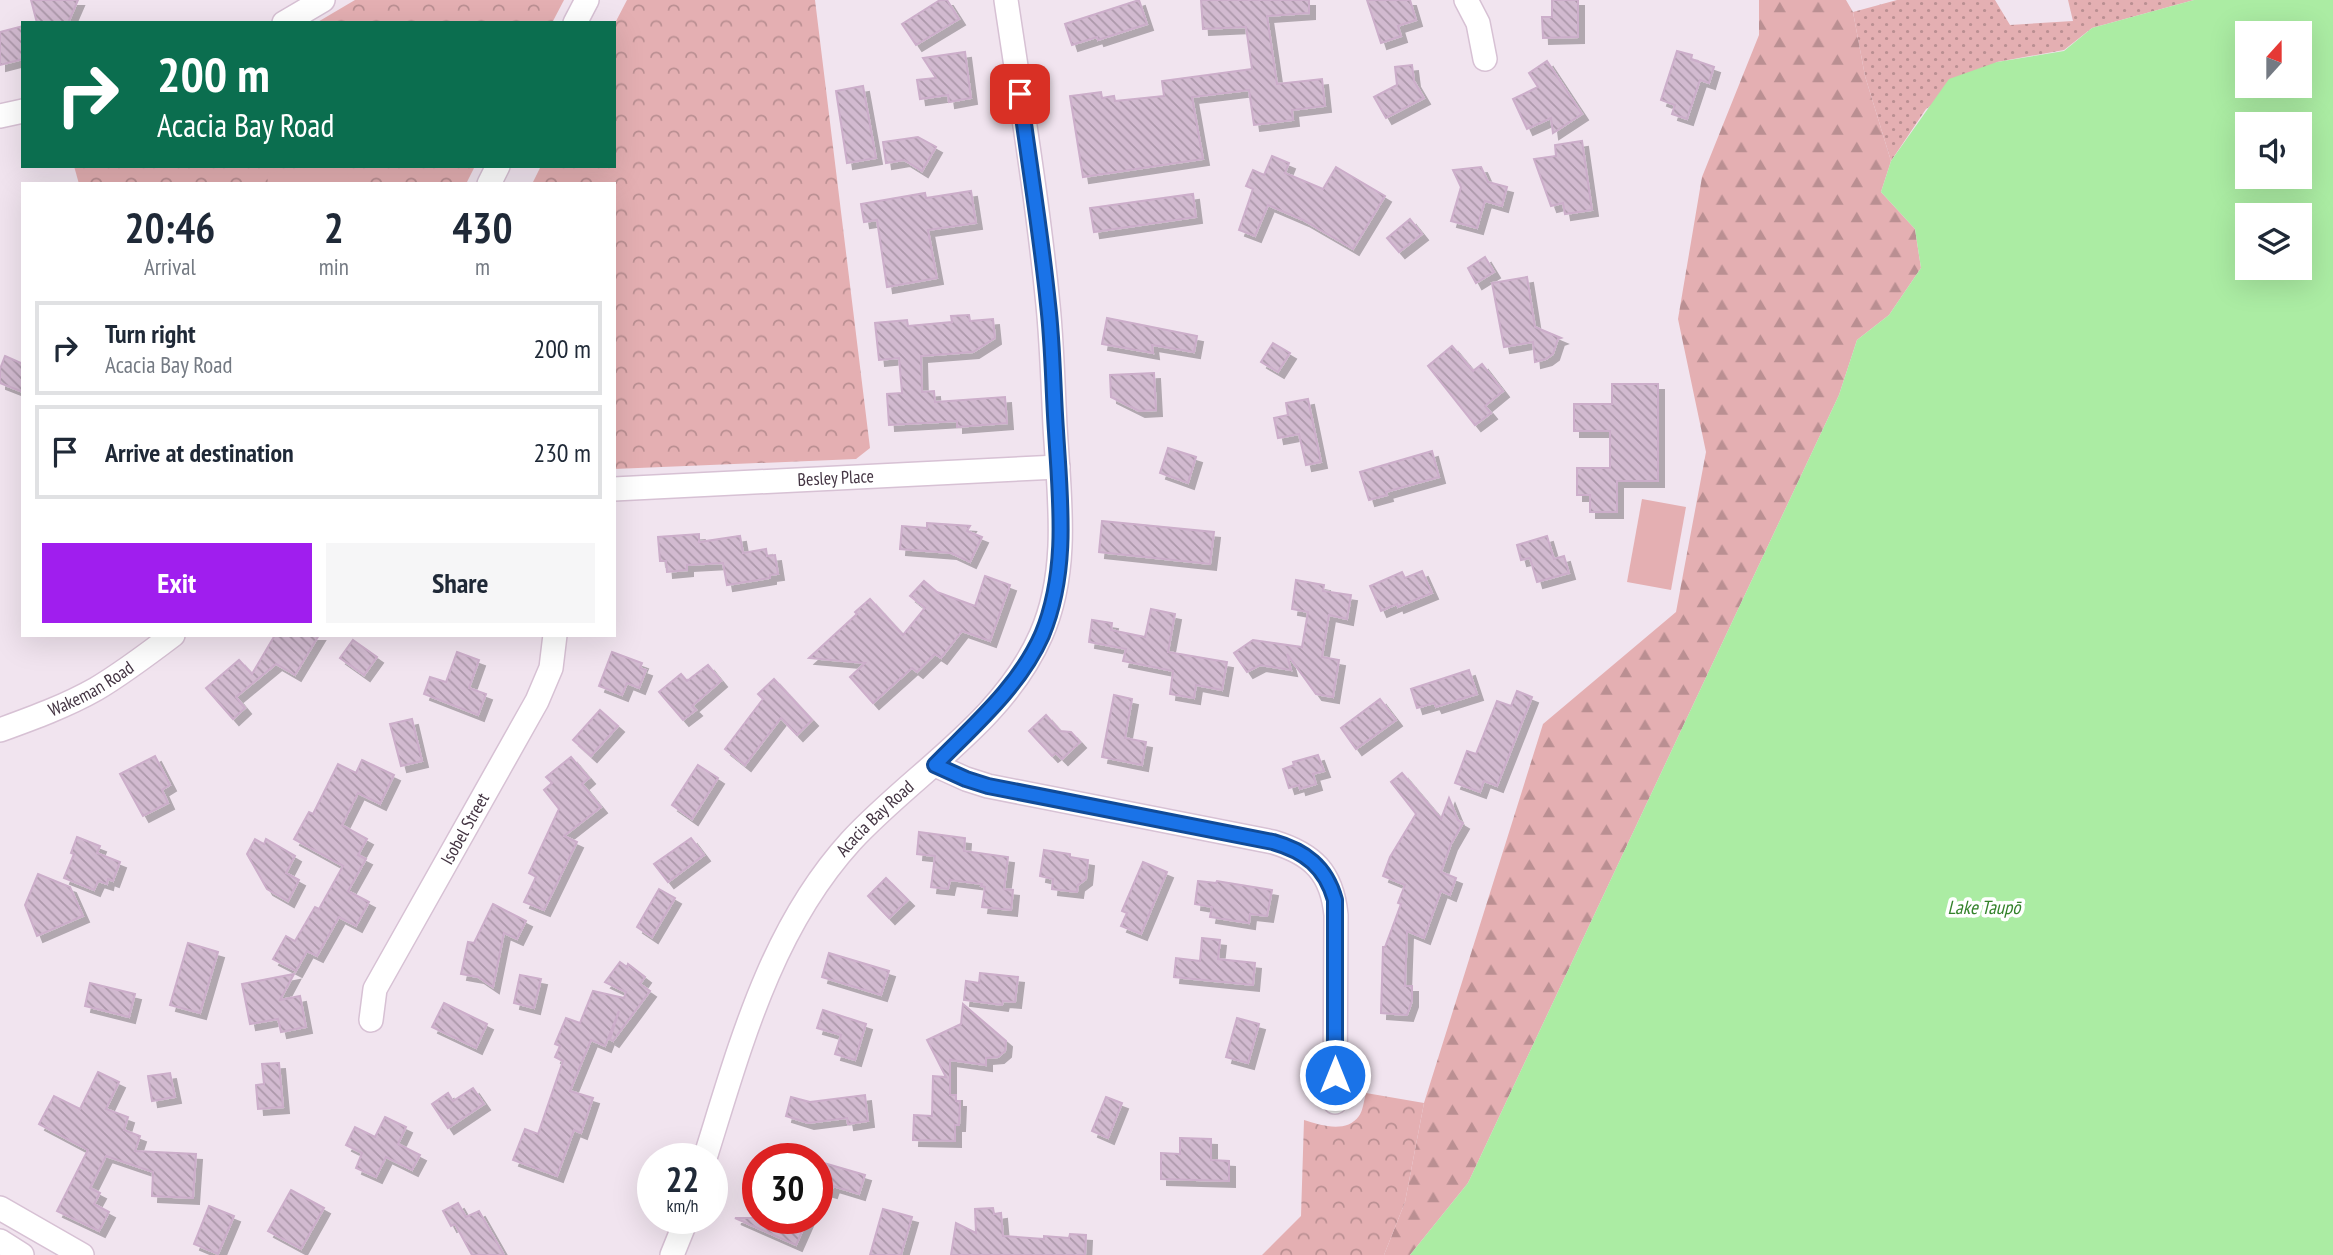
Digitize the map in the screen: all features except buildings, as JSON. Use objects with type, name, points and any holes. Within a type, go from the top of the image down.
[{"type":"street","points":[[287,21],[323,0]]},
{"type":"street","points":[[576,21],[587,0]]},
{"type":"street","name":"Acacia Bay Road","points":[[710,1143],[751,1012],[787,934],[828,870],[850,842],[935,765],[1002,697],[1026,664],[1042,635],[1055,595],[1061,547],[1048,306],[1006,0]]},
{"type":"street","points":[[1466,0],[1478,23],[1486,59]]},
{"type":"street","points":[[0,116],[21,111]]},
{"type":"street","name":"Besley Place","points":[[616,489],[1058,467]]},
{"type":"street","name":"Wakeman Road","points":[[0,730],[94,690],[137,663],[170,637]]},
{"type":"street","name":"Isobel Street","points":[[371,1020],[375,989],[537,701],[551,668],[555,637]]},
{"type":"street","points":[[935,765],[988,786],[1273,842],[1303,853],[1331,885],[1336,915],[1335,1102]]},
{"type":"street","points":[[0,1208],[82,1255]]},
{"type":"street","points":[[672,1255],[681,1234]]},
{"type":"street","points":[[0,1241],[22,1255]]},
{"type":"green space","points":[[355,0],[564,0],[553,21],[319,21]]},
{"type":"green space","points":[[627,0],[815,0],[870,448],[856,459],[616,469],[616,182],[533,182],[540,168],[616,168],[616,21]]},
{"type":"green space","points":[[1759,0],[1846,0],[1853,12],[1865,76],[1891,161],[1881,192],[1915,229],[1921,268],[1889,315],[1857,340],[1839,395],[1468,1183],[1410,1255],[1384,1255],[1405,1202],[1424,1103],[1543,724],[1676,612],[1706,452],[1678,319],[1702,177],[1759,35]]},
{"type":"green space","points":[[1897,0],[1995,0],[2010,25],[2073,21],[2068,0],[2194,0],[2092,28],[2064,50],[1997,62],[1926,109],[1891,161],[1865,76],[1853,12]]},
{"type":"green space","points":[[75,168],[474,168],[467,182],[78,182]]},
{"type":"green space","points":[[308,168],[347,168],[349,182],[268,182],[267,173]]},
{"type":"green space","points":[[1642,499],[1686,507],[1671,590],[1627,582]]},
{"type":"green space","points":[[1366,1093],[1424,1103],[1405,1202],[1384,1255],[1262,1255],[1301,1216],[1304,1120],[1333,1127],[1354,1122],[1360,1114]]},
{"type":"water","name":"Lake Taupō","points":[[2194,0],[2333,0],[2333,1255],[1410,1255],[1468,1183],[1839,395],[1857,340],[1889,315],[1921,268],[1915,229],[1881,192],[1891,161],[1949,79],[1997,62],[2064,51],[2092,28]]},
{"type":"route","points":[[1020,94],[1048,306],[1060,503],[1061,547],[1055,595],[1042,635],[1026,664],[1002,697],[935,765],[988,786],[1273,842],[1303,853],[1324,874],[1331,885],[1335,900],[1335,1075]]}]
